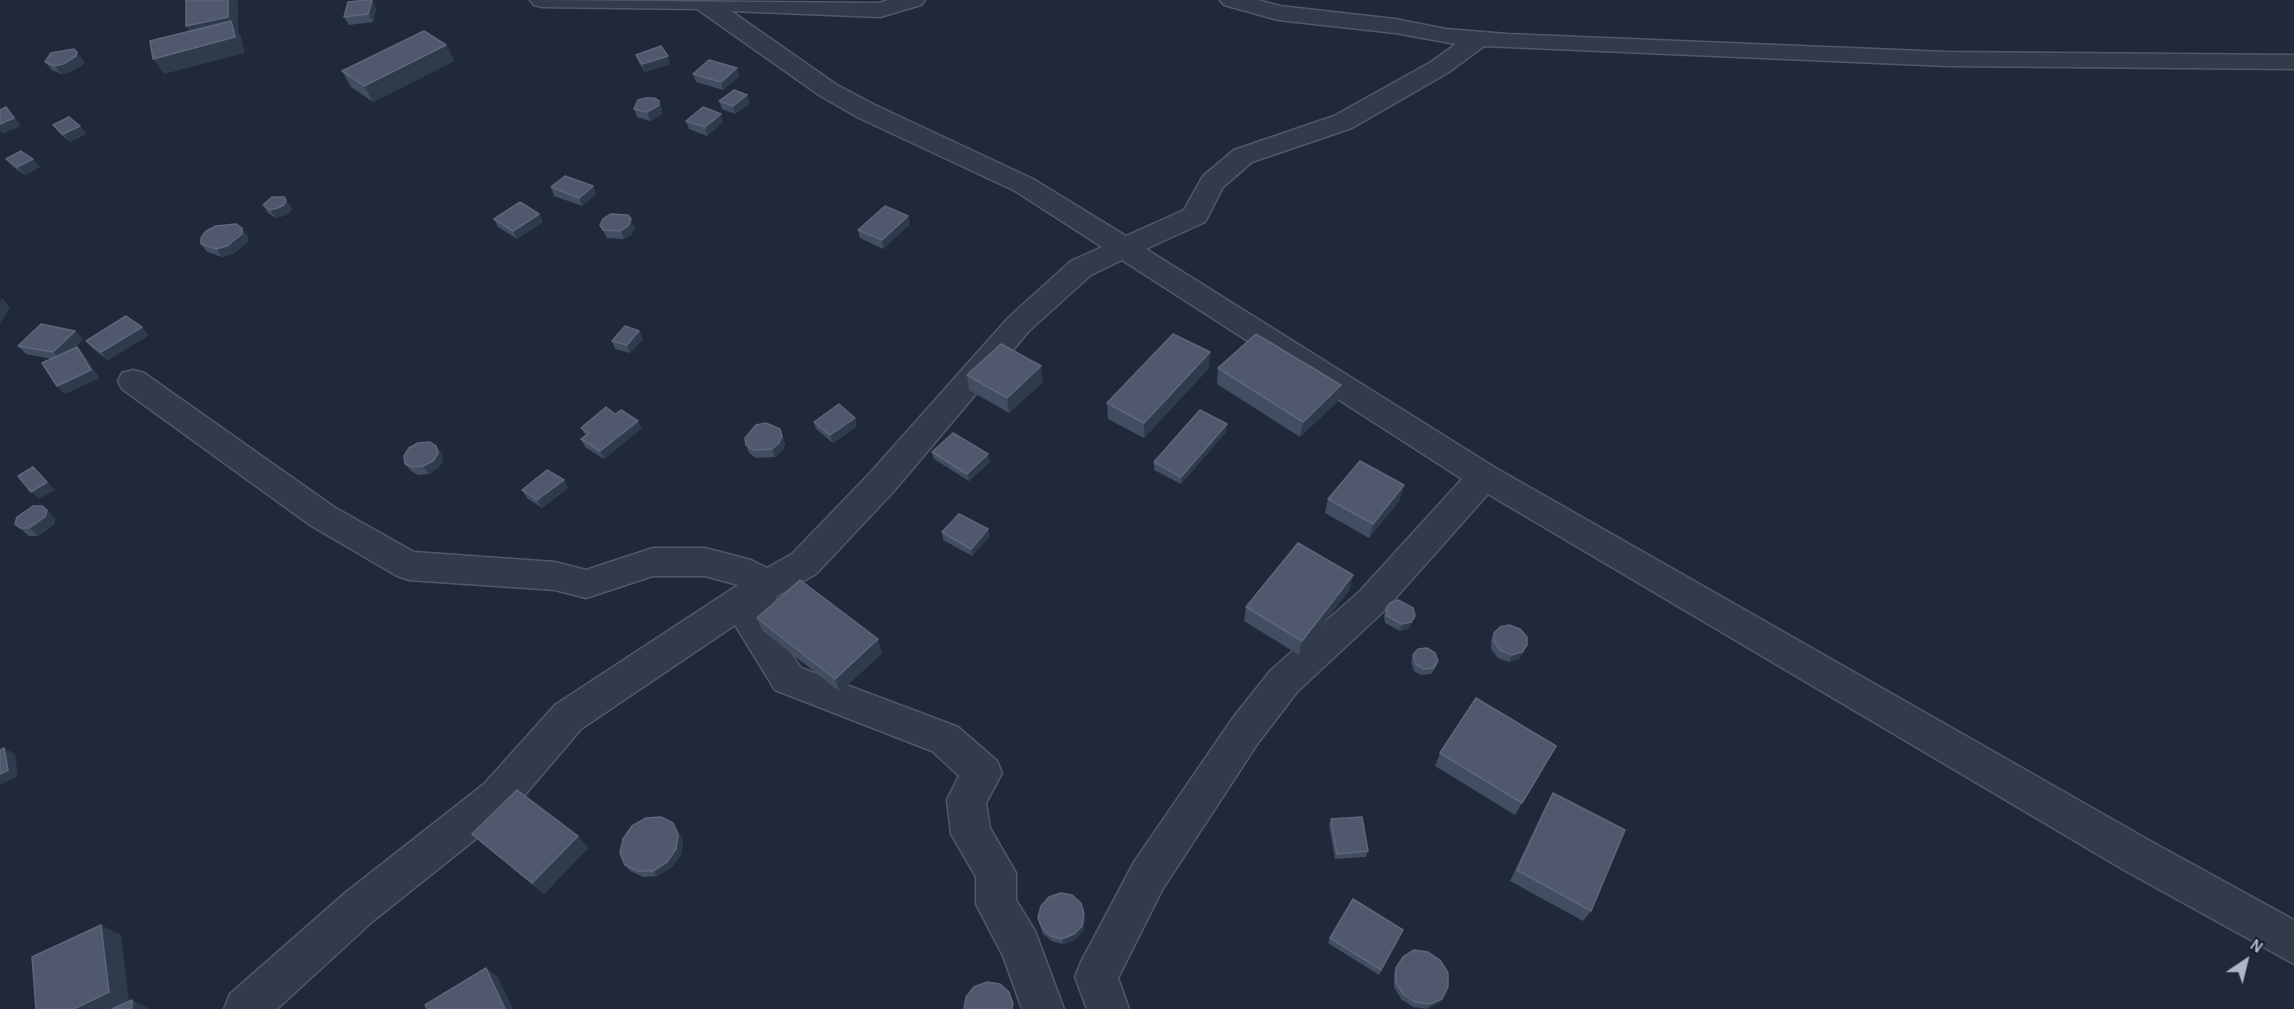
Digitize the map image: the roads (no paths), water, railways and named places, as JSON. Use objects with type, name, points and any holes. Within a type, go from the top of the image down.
[{"type":"street","points":[[542,0],[702,1],[789,9],[880,10],[913,0]]},
{"type":"street","points":[[1232,0],[1278,14],[1478,39],[1947,58],[2294,62]]},
{"type":"street","points":[[702,1],[828,90],[866,111],[1024,185],[1483,476],[2127,850],[2294,943]]},
{"type":"street","points":[[244,1009],[359,907],[498,797],[568,717],[763,587],[804,564],[882,482],[1019,324],[1081,268],[1195,216],[1212,182],[1243,156],[1343,122],[1440,67],[1478,39]]},
{"type":"street","points":[[133,381],[322,516],[409,566],[555,576],[586,584],[652,562],[705,562],[751,574],[763,587]]},
{"type":"street","points":[[1108,1009],[1096,977],[1148,876],[1208,790],[1245,730],[1284,681],[1372,601],[1469,495],[1483,476]]},
{"type":"street","points":[[763,587],[751,622],[788,679],[945,740],[983,773],[966,800],[971,834],[996,873],[996,904],[1020,946],[1043,1009]]}]
